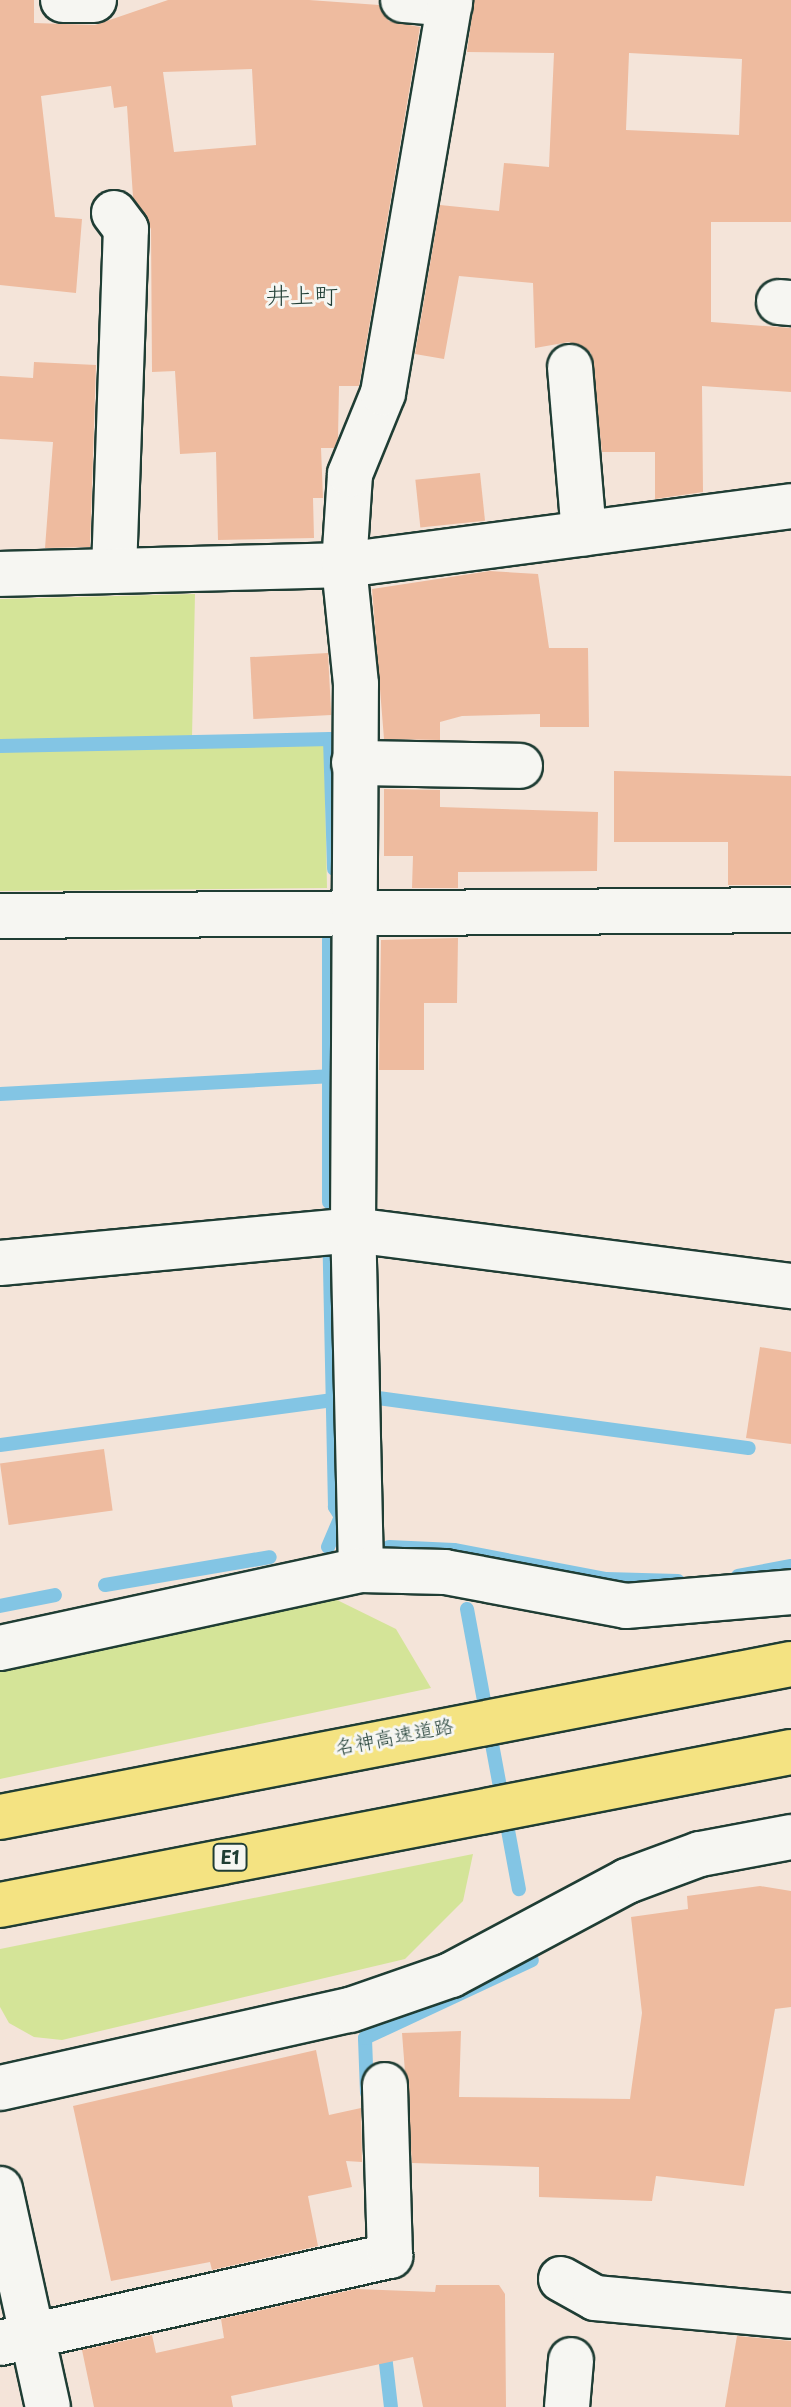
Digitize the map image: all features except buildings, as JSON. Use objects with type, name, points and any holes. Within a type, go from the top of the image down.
[{"type":"highway","name":"名神高速道路","points":[[0,1817],[448,1725],[791,1664]]},
{"type":"highway","name":"E1","points":[[0,1905],[791,1752]]},
{"type":"street","points":[[63,0],[94,0]]},
{"type":"street","points":[[361,1570],[353,1230],[354,763],[344,565],[350,474],[383,393],[450,2],[403,0]]},
{"type":"street","points":[[114,213],[126,229],[114,571]]},
{"type":"street","points":[[570,367],[584,533]]},
{"type":"street","points":[[0,574],[344,565],[791,506]]},
{"type":"street","points":[[354,763],[520,766]]},
{"type":"street","points":[[0,916],[791,910]]},
{"type":"street","points":[[0,1263],[353,1230],[791,1286]]},
{"type":"street","points":[[0,1648],[361,1570],[445,1572],[626,1606],[791,1592]]},
{"type":"street","points":[[0,2088],[350,2010],[451,1975],[627,1881],[700,1854],[791,1837]]},
{"type":"street","points":[[16,2340],[390,2256],[385,2085]]},
{"type":"street","points":[[0,2189],[16,2340],[48,2407]]},
{"type":"street","points":[[561,2279],[595,2298],[791,2316]]},
{"type":"street","points":[[567,2407],[571,2360]]},
{"type":"green space","points":[[195,594],[192,737],[324,738],[327,888],[0,891],[0,599]]},
{"type":"green space","points":[[333,1598],[396,1629],[431,1688],[0,1779],[0,1666]]},
{"type":"green space","points":[[473,1854],[463,1901],[405,1959],[62,2040],[34,2037],[9,2023],[0,2007],[0,1949]]},
{"type":"waterway","points":[[0,746],[330,739],[334,869]]},
{"type":"waterway","points":[[329,939],[329,1202]]},
{"type":"waterway","points":[[0,1094],[329,1076]]},
{"type":"waterway","points":[[328,1547],[341,1517],[335,1507],[330,1258]]},
{"type":"waterway","points":[[378,1398],[749,1448]]},
{"type":"waterway","points":[[0,1445],[333,1400]]},
{"type":"waterway","points":[[389,1547],[454,1550],[606,1579],[678,1581]]},
{"type":"waterway","points":[[105,1585],[270,1557]]},
{"type":"waterway","points":[[738,1576],[791,1566]]},
{"type":"waterway","points":[[0,1606],[55,1595]]},
{"type":"waterway","points":[[467,1609],[519,1889]]},
{"type":"waterway","points":[[367,2093],[365,2038],[532,1960]]},
{"type":"waterway","points":[[384,2346],[391,2407]]},
{"type":"district","name":"井上町","points":[[302,295]]}]
